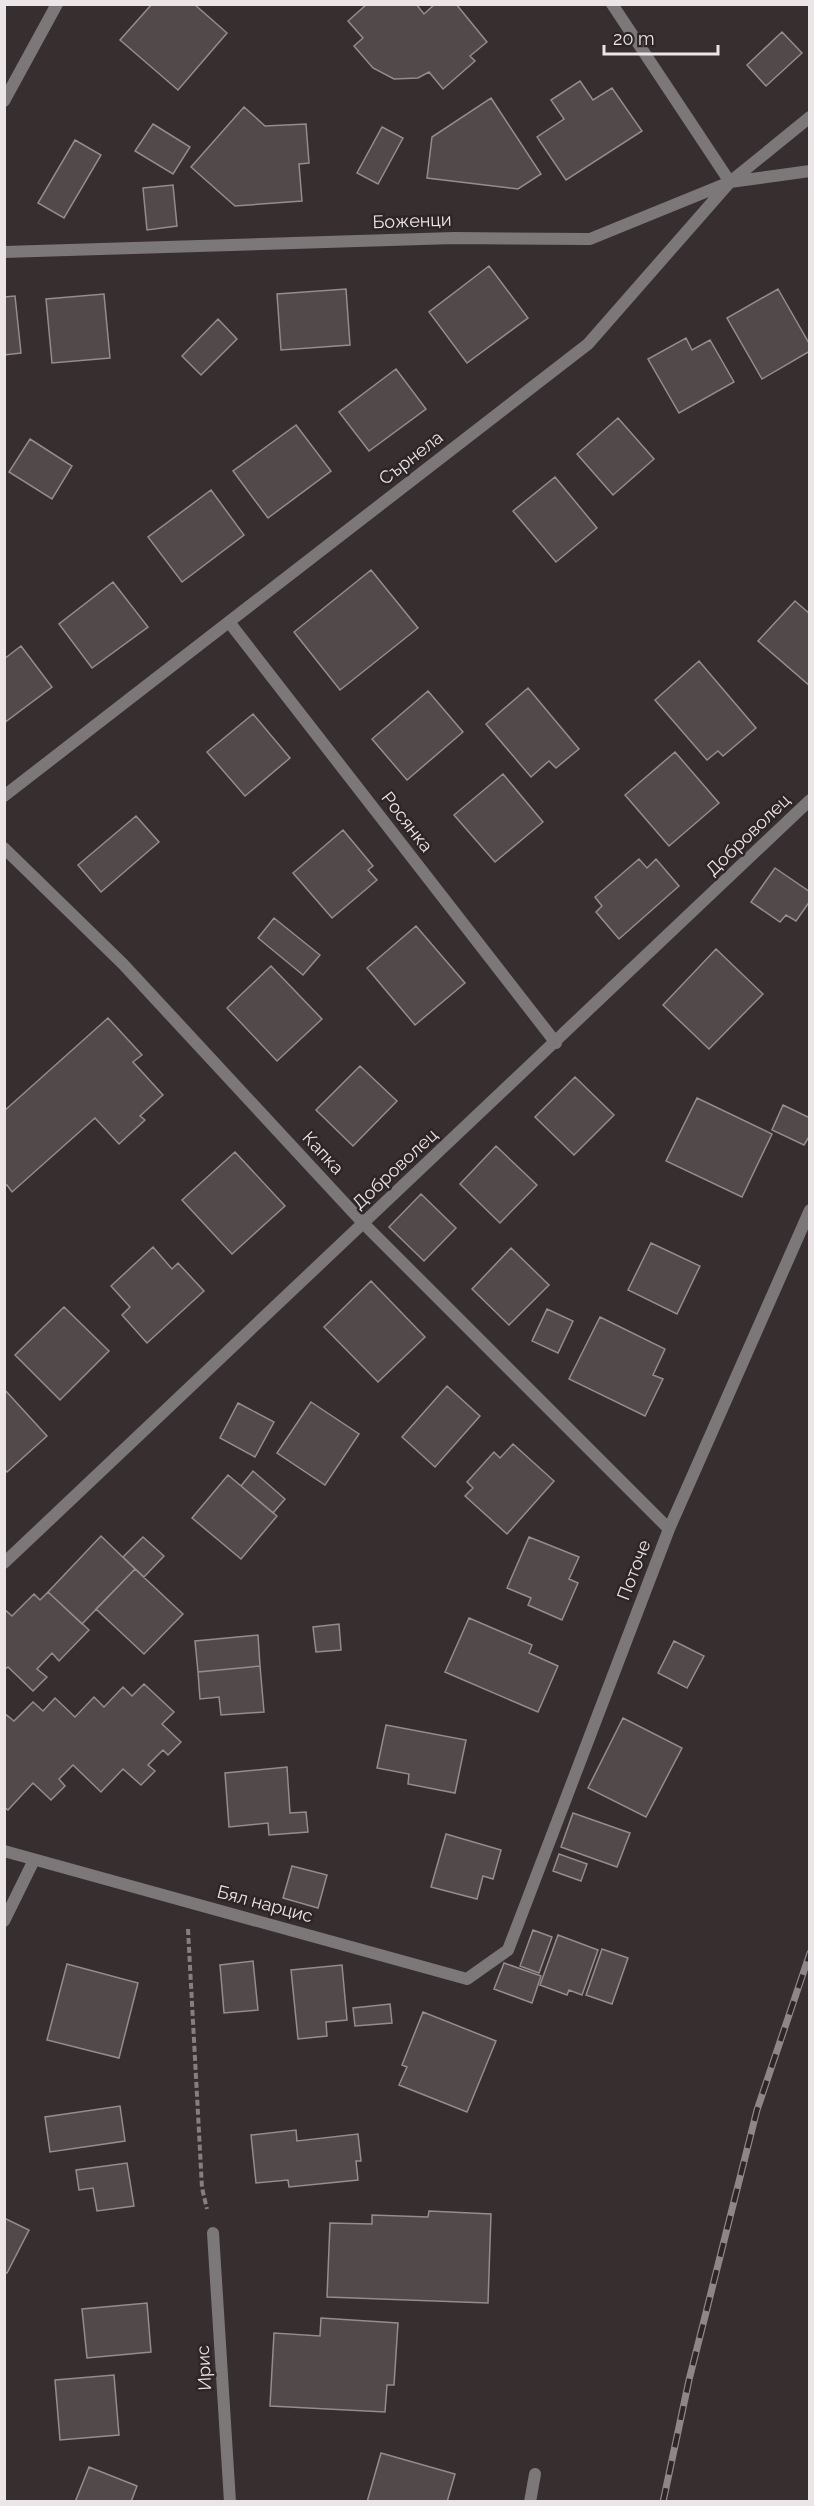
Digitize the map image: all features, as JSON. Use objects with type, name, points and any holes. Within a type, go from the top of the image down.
[{"type":"street","points":[[4,101],[57,4]]},
{"type":"street","points":[[612,4],[730,182]]},
{"type":"street","name":"Сърнела","points":[[4,796],[588,344],[730,182],[810,117]]},
{"type":"street","name":"Боженци","points":[[4,252],[454,238],[590,239],[730,182],[810,171]]},
{"type":"street","name":"Росянка","points":[[229,622],[556,1043]]},
{"type":"street","name":"Доброволец","points":[[4,1563],[556,1043],[810,800]]},
{"type":"street","name":"Капка","points":[[4,848],[123,964],[363,1223],[669,1529]]},
{"type":"street","name":"Поточе","points":[[508,1950],[669,1529],[810,1210]]},
{"type":"street","name":"Бял нарцис","points":[[4,1851],[467,1978],[508,1950]]},
{"type":"street","points":[[4,1921],[34,1860]]},
{"type":"street","name":"Ирис","points":[[213,2233],[230,2502]]},
{"type":"street","points":[[530,2502],[535,2474]]},
{"type":"path","points":[[187,1902],[202,2188],[213,2233]]},
{"type":"building","points":[[152,4],[194,4],[227,33],[178,90],[120,40]]},
{"type":"building","points":[[367,4],[416,4],[424,14],[435,4],[456,4],[487,42],[470,56],[475,61],[443,89],[429,72],[418,78],[394,79],[373,68],[354,46],[363,38],[348,21]]},
{"type":"building","points":[[782,32],[802,53],[766,86],[747,65]]},
{"type":"building","points":[[580,81],[593,100],[612,88],[642,131],[566,180],[537,137],[564,119],[551,100]]},
{"type":"building","points":[[491,98],[541,174],[518,189],[427,178],[432,137]]},
{"type":"building","points":[[244,107],[265,126],[306,124],[309,163],[299,164],[302,201],[235,206],[191,167]]},
{"type":"building","points":[[153,124],[190,147],[173,174],[135,151]]},
{"type":"building","points":[[382,127],[403,138],[378,184],[357,173]]},
{"type":"building","points":[[75,140],[101,155],[64,218],[38,203]]},
{"type":"building","points":[[173,185],[177,226],[147,230],[143,188]]},
{"type":"building","points":[[489,266],[528,318],[467,363],[429,312]]},
{"type":"building","points":[[346,289],[350,345],[281,350],[277,294]]},
{"type":"building","points":[[778,289],[810,345],[810,351],[762,379],[727,318]]},
{"type":"building","points":[[104,294],[110,358],[52,363],[46,299]]},
{"type":"building","points":[[15,296],[21,353],[4,355],[4,297]]},
{"type":"building","points":[[218,319],[237,339],[201,375],[182,356]]},
{"type":"building","points":[[686,338],[692,350],[710,340],[734,382],[679,413],[648,359]]},
{"type":"building","points":[[396,369],[426,409],[369,451],[339,412]]},
{"type":"building","points":[[618,418],[654,459],[613,495],[577,454]]},
{"type":"building","points":[[296,425],[331,471],[268,518],[233,471]]},
{"type":"building","points":[[30,439],[72,466],[52,499],[9,472]]},
{"type":"building","points":[[555,477],[597,528],[556,562],[513,511]]},
{"type":"building","points":[[211,490],[244,535],[182,582],[148,537]]},
{"type":"building","points":[[371,570],[418,628],[340,690],[294,632]]},
{"type":"building","points":[[113,582],[148,627],[92,668],[59,624]]},
{"type":"building","points":[[795,601],[810,614],[810,686],[758,641]]},
{"type":"building","points":[[21,646],[52,687],[4,723],[4,659]]},
{"type":"building","points":[[699,661],[756,728],[723,756],[718,751],[707,760],[655,700]]},
{"type":"building","points":[[528,688],[579,749],[556,768],[549,761],[531,777],[486,724]]},
{"type":"building","points":[[428,691],[463,732],[407,780],[372,739]]},
{"type":"building","points":[[253,714],[290,758],[245,796],[207,752]]},
{"type":"building","points":[[675,752],[719,803],[669,846],[625,795]]},
{"type":"building","points":[[503,774],[543,822],[495,862],[454,815]]},
{"type":"building","points":[[136,816],[159,842],[101,892],[78,865]]},
{"type":"building","points":[[343,830],[373,866],[368,870],[377,880],[332,918],[293,873]]},
{"type":"building","points":[[639,859],[647,868],[656,859],[679,886],[619,939],[596,912],[602,906],[595,897]]},
{"type":"building","points":[[775,868],[810,892],[810,901],[796,921],[786,915],[780,922],[751,902]]},
{"type":"building","points":[[274,918],[320,955],[303,975],[258,938]]},
{"type":"building","points":[[416,926],[465,983],[415,1025],[367,968]]},
{"type":"building","points":[[716,949],[763,994],[709,1049],[663,1005]]},
{"type":"building","points":[[271,966],[322,1019],[277,1061],[227,1008]]},
{"type":"building","points":[[108,1018],[142,1055],[133,1062],[163,1095],[140,1116],[145,1120],[119,1144],[95,1118],[12,1192],[7,1185],[4,1187],[4,1111]]},
{"type":"building","points":[[360,1066],[397,1101],[353,1146],[316,1110]]},
{"type":"building","points":[[575,1077],[614,1115],[574,1155],[535,1117]]},
{"type":"building","points":[[697,1098],[772,1134],[742,1197],[666,1161]]},
{"type":"building","points":[[783,1105],[810,1118],[810,1135],[804,1145],[772,1130]]},
{"type":"building","points":[[496,1146],[537,1185],[500,1223],[460,1184]]},
{"type":"building","points":[[235,1152],[285,1206],[232,1254],[182,1200]]},
{"type":"building","points":[[421,1194],[456,1228],[424,1261],[389,1227]]},
{"type":"building","points":[[651,1243],[700,1266],[677,1314],[628,1290]]},
{"type":"building","points":[[153,1247],[172,1269],[178,1263],[204,1291],[147,1343],[122,1315],[130,1307],[111,1286]]},
{"type":"building","points":[[511,1248],[549,1285],[509,1325],[472,1289]]},
{"type":"building","points":[[371,1281],[425,1337],[378,1382],[324,1327]]},
{"type":"building","points":[[64,1307],[109,1351],[60,1400],[15,1355]]},
{"type":"building","points":[[547,1309],[573,1321],[558,1353],[532,1341]]},
{"type":"building","points":[[600,1317],[665,1349],[653,1375],[663,1379],[645,1416],[569,1379]]},
{"type":"building","points":[[447,1386],[480,1416],[435,1467],[402,1437]]},
{"type":"building","points":[[4,1389],[47,1436],[7,1472],[4,1469]]},
{"type":"building","points":[[311,1402],[359,1434],[325,1485],[277,1453]]},
{"type":"building","points":[[238,1403],[274,1422],[255,1457],[220,1438]]},
{"type":"building","points":[[513,1444],[554,1481],[507,1534],[465,1496],[473,1488],[467,1482],[494,1452],[500,1458]]},
{"type":"building","points":[[253,1471],[285,1499],[273,1513],[241,1486]]},
{"type":"building","points":[[228,1475],[277,1516],[241,1559],[192,1518]]},
{"type":"building","points":[[101,1536],[135,1569],[82,1624],[48,1592]]},
{"type":"building","points":[[143,1537],[164,1556],[144,1577],[123,1557]]},
{"type":"building","points":[[529,1537],[579,1557],[569,1579],[578,1583],[562,1620],[528,1605],[531,1598],[507,1588]]},
{"type":"building","points":[[135,1569],[183,1614],[144,1654],[96,1609]]},
{"type":"building","points":[[48,1592],[89,1630],[59,1661],[52,1653],[37,1669],[47,1677],[33,1691],[8,1667],[4,1670],[4,1609],[12,1616],[34,1594],[40,1600]]},
{"type":"building","points":[[469,1618],[532,1645],[529,1653],[558,1666],[538,1712],[445,1672]]},
{"type":"building","points":[[339,1624],[341,1650],[316,1652],[313,1627]]},
{"type":"building","points":[[258,1635],[260,1666],[198,1672],[195,1641]]},
{"type":"building","points":[[674,1641],[704,1656],[687,1688],[658,1673]]},
{"type":"building","points":[[260,1666],[264,1712],[221,1715],[219,1697],[200,1699],[198,1672]]},
{"type":"building","points":[[144,1684],[174,1712],[162,1724],[181,1742],[168,1755],[163,1750],[148,1765],[155,1771],[141,1785],[123,1769],[101,1792],[73,1765],[59,1779],[65,1786],[51,1800],[33,1783],[8,1810],[4,1807],[4,1713],[14,1721],[33,1702],[43,1711],[55,1698],[75,1717],[94,1697],[104,1707],[123,1687],[132,1696]]},
{"type":"building","points":[[623,1718],[682,1748],[646,1817],[588,1788]]},
{"type":"building","points":[[386,1725],[466,1740],[455,1793],[408,1784],[409,1774],[377,1768]]},
{"type":"building","points":[[287,1767],[290,1813],[306,1812],[308,1832],[269,1835],[268,1823],[229,1827],[225,1773]]},
{"type":"building","points":[[573,1813],[630,1833],[617,1867],[561,1847]]},
{"type":"building","points":[[446,1834],[501,1850],[493,1879],[483,1876],[477,1899],[431,1887]]},
{"type":"building","points":[[559,1854],[587,1864],[581,1881],[553,1871]]},
{"type":"building","points":[[292,1866],[327,1875],[318,1908],[283,1898]]},
{"type":"building","points":[[533,1930],[552,1937],[539,1973],[520,1966]]},
{"type":"building","points":[[558,1935],[598,1950],[582,1995],[569,1990],[567,1995],[540,1985]]},
{"type":"building","points":[[602,1949],[628,1958],[612,2004],[586,1995]]},
{"type":"building","points":[[253,1961],[258,2010],[224,2013],[220,1965]]},
{"type":"building","points":[[504,1963],[541,1976],[532,2003],[494,1989]]},
{"type":"building","points":[[67,1964],[138,1983],[119,2058],[47,2040]]},
{"type":"building","points":[[342,1965],[347,2020],[326,2022],[327,2036],[298,2039],[291,1970]]},
{"type":"building","points":[[390,2004],[392,2023],[355,2026],[353,2008]]},
{"type":"building","points":[[423,2012],[496,2041],[467,2112],[399,2085],[407,2067],[402,2065]]},
{"type":"building","points":[[120,2106],[125,2141],[50,2152],[45,2117]]},
{"type":"building","points":[[296,2130],[297,2141],[358,2134],[361,2161],[356,2161],[358,2180],[289,2187],[288,2180],[256,2183],[251,2135]]},
{"type":"building","points":[[127,2163],[134,2206],[97,2211],[93,2188],[79,2190],[76,2170]]},
{"type":"building","points":[[429,2211],[491,2214],[488,2303],[327,2297],[330,2223],[372,2224],[372,2215],[428,2217]]},
{"type":"building","points":[[4,2218],[29,2230],[7,2273],[4,2272]]},
{"type":"building","points":[[147,2303],[151,2352],[87,2358],[82,2309]]},
{"type":"building","points":[[321,2318],[398,2323],[394,2385],[387,2385],[385,2412],[270,2406],[274,2333],[320,2336]]},
{"type":"building","points":[[114,2375],[119,2435],[60,2440],[55,2380]]},
{"type":"building","points":[[381,2453],[455,2474],[447,2502],[367,2502]]},
{"type":"building","points":[[89,2467],[137,2486],[131,2502],[75,2502]]},
{"type":"railway","points":[[663,2502],[689,2380],[757,2110],[810,1953]]}]
